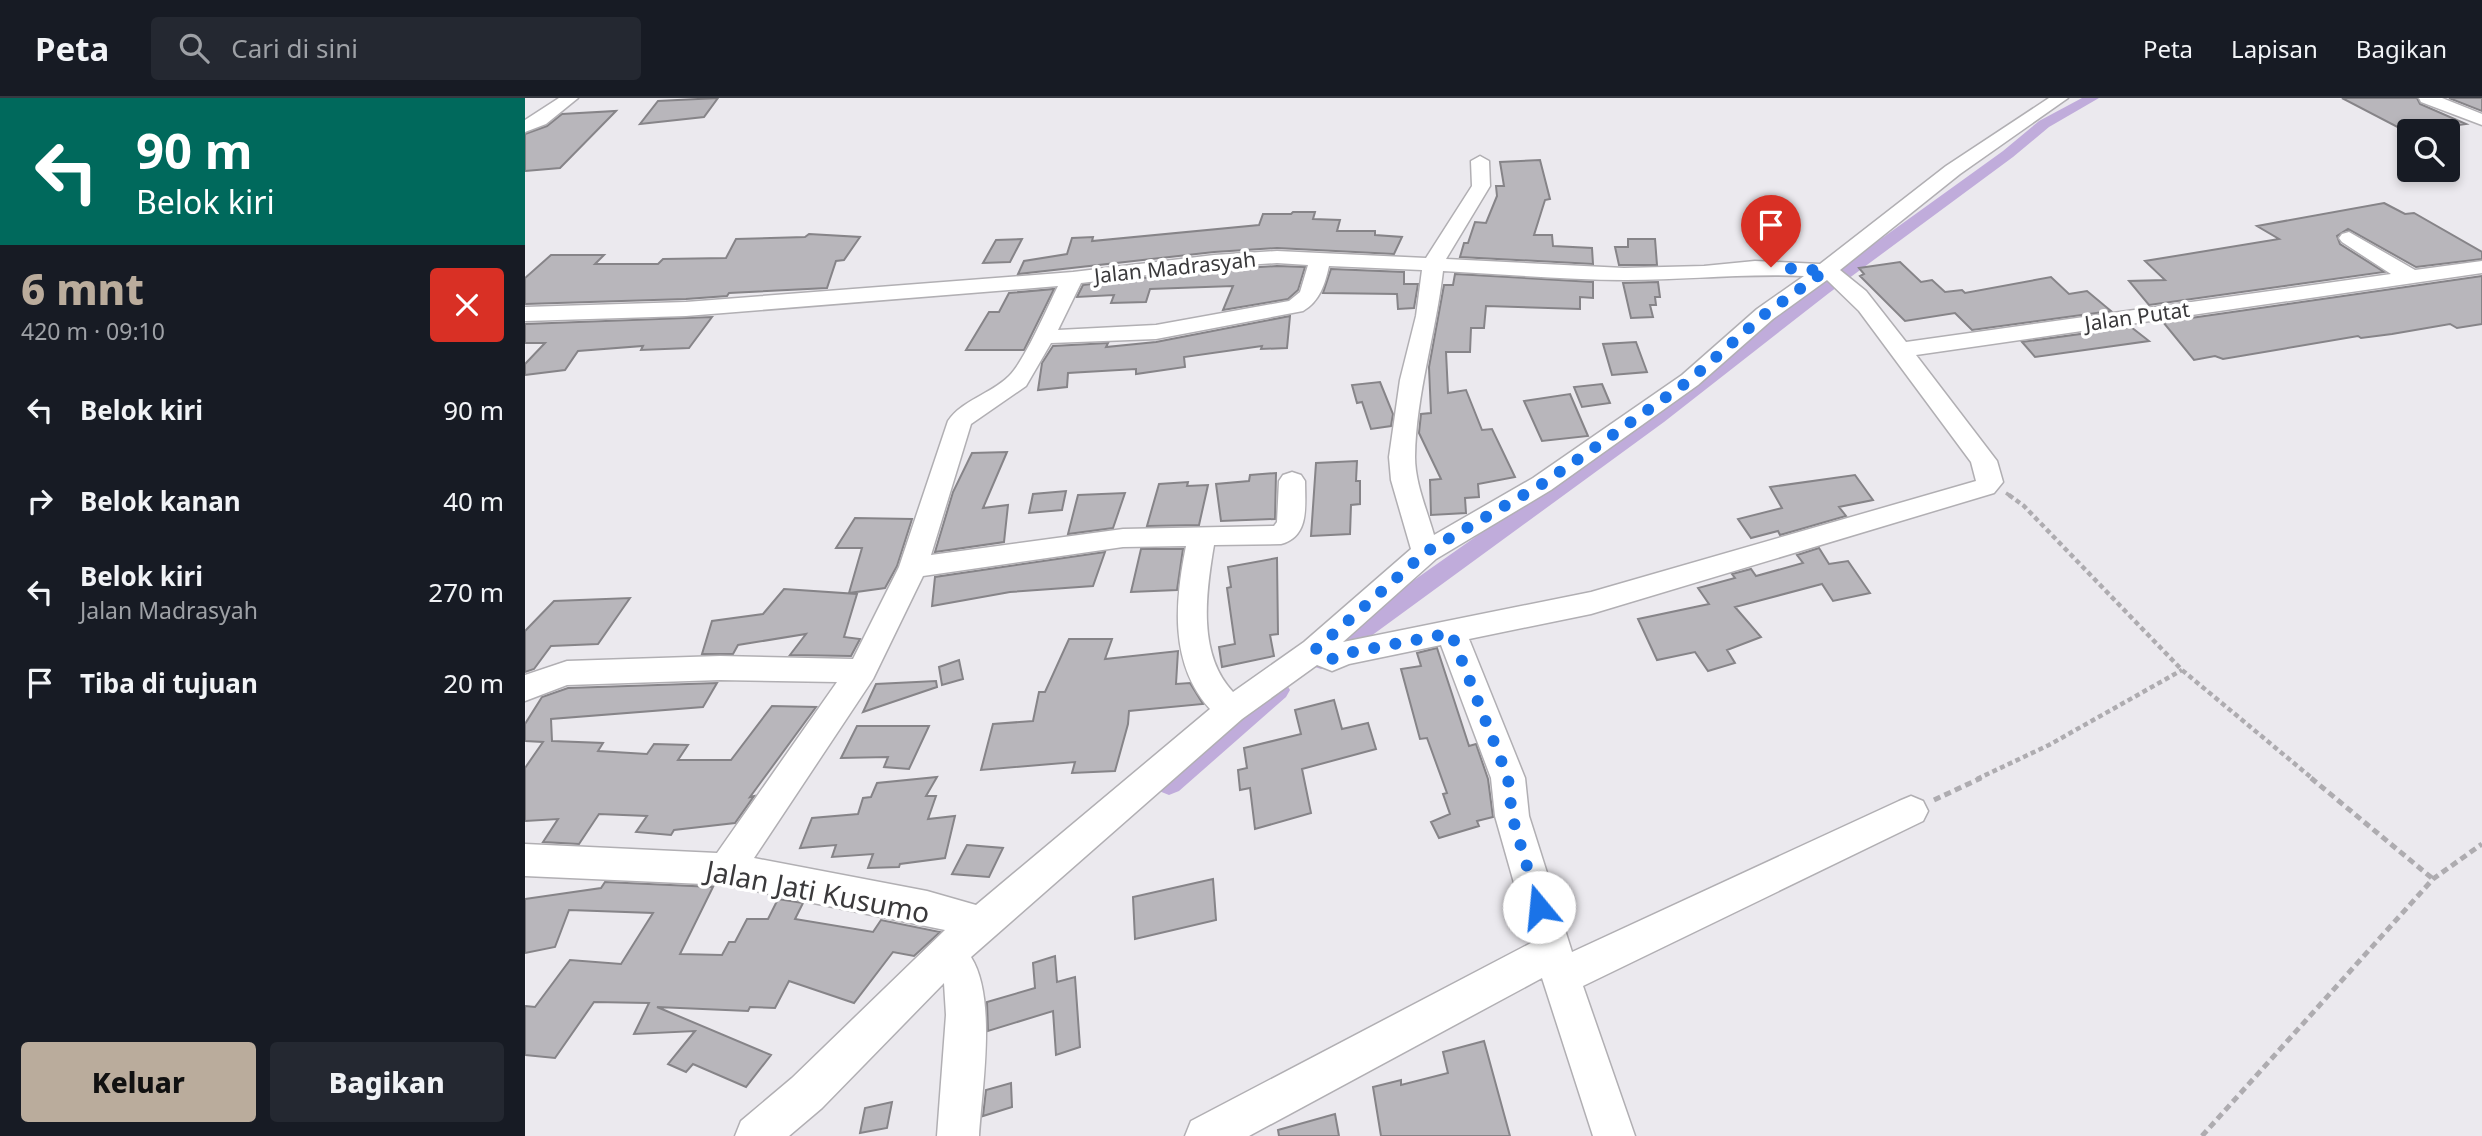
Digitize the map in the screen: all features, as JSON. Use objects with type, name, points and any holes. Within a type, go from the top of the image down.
[{"type":"street","points":[[525,127],[540,120],[570,98]]},
{"type":"street","points":[[756,1136],[954,965],[983,924],[1231,710],[1323,654],[1426,552],[1542,484],[1587,453],[1690,380],[1765,314],[1836,277],[1953,170],[2060,98]]},
{"type":"street","points":[[2427,98],[2482,120]]},
{"type":"street","points":[[1426,552],[1404,480],[1402,457],[1412,380],[1427,316],[1433,263],[1481,186],[1480,161]]},
{"type":"street","points":[[2349,238],[2411,277]]},
{"type":"street","name":"Jalan Madrasyah","points":[[525,314],[686,309],[1073,278],[1214,261],[1277,257],[1624,274],[1704,272],[1755,267],[1836,277]]},
{"type":"street","points":[[1044,337],[1156,332],[1295,306],[1306,300],[1311,293],[1320,258]]},
{"type":"street","name":"Jalan Putat","points":[[1901,350],[2482,267]]},
{"type":"street","points":[[1323,654],[1343,654],[1591,603],[1985,487],[1990,482],[1984,461],[1901,350],[1836,277]]},
{"type":"street","points":[[726,869],[862,671],[913,567],[960,421],[980,405],[1014,387],[1044,337],[1073,278]]},
{"type":"street","points":[[913,567],[1110,540],[1281,535],[1291,524],[1292,481]]},
{"type":"street","points":[[1202,536],[1192,631],[1194,649],[1209,685],[1231,710]]},
{"type":"street","points":[[1451,633],[1508,778],[1512,816],[1614,1136]]},
{"type":"street","points":[[525,689],[547,678],[567,673],[720,668],[862,671]]},
{"type":"street","points":[[1206,1136],[1557,964],[1911,811]]},
{"type":"street","name":"Jalan Jati Kusumo","points":[[525,860],[726,869],[927,908],[983,924]]},
{"type":"street","points":[[954,965],[966,1016],[958,1136]]},
{"type":"path","points":[[1990,482],[2024,506],[2182,670],[2433,879]]},
{"type":"path","points":[[1911,811],[2049,745],[2182,670]]},
{"type":"path","points":[[2202,1136],[2433,879],[2482,844]]},
{"type":"building","points":[[718,98],[704,117],[640,124],[658,101]]},
{"type":"building","points":[[2342,98],[2417,98],[2420,104],[2454,119],[2397,119],[2397,127]]},
{"type":"building","points":[[2449,98],[2482,98],[2482,111]]},
{"type":"building","points":[[616,111],[560,168],[525,171],[525,134],[547,126],[562,114]]},
{"type":"building","points":[[1540,160],[1550,199],[1545,200],[1534,235],[1552,235],[1553,246],[1592,248],[1593,264],[1460,257],[1475,222],[1486,223],[1497,196],[1496,186],[1504,186],[1500,162]]},
{"type":"building","points":[[2384,203],[2405,214],[2414,213],[2482,252],[2482,259],[2416,267],[2348,229],[2337,236],[2340,244],[2384,272],[2149,305],[2129,281],[2165,280],[2145,261],[2279,239],[2257,226]]},
{"type":"building","points":[[1315,212],[1313,219],[1340,220],[1337,231],[1375,231],[1375,235],[1402,237],[1394,254],[1277,248],[1214,252],[1018,274],[1024,261],[1067,254],[1072,238],[1093,237],[1092,241],[1259,225],[1263,214]]},
{"type":"building","points":[[809,234],[860,237],[844,260],[836,261],[827,288],[729,293],[727,296],[686,299],[525,304],[525,278],[551,255],[604,255],[595,264],[658,264],[663,259],[726,258],[736,239],[805,237]]},
{"type":"building","points":[[1022,239],[1010,262],[983,263],[996,240]]},
{"type":"building","points":[[1628,239],[1655,239],[1657,265],[1619,265],[1615,247],[1628,247]]},
{"type":"building","points":[[1900,262],[1921,282],[1932,280],[1945,292],[1962,290],[1965,293],[2051,277],[2069,294],[2087,291],[2111,311],[1972,330],[1955,313],[1905,321],[1860,276],[1864,274],[1859,268]]},
{"type":"building","points":[[1305,267],[1298,290],[1288,299],[1223,310],[1233,286],[1150,289],[1146,302],[1111,303],[1114,295],[1077,297],[1083,285],[1214,270]]},
{"type":"building","points":[[1331,269],[1404,272],[1404,284],[1418,284],[1414,308],[1398,309],[1397,294],[1323,293]]},
{"type":"building","points":[[1455,274],[1593,282],[1593,298],[1580,297],[1580,309],[1486,306],[1484,328],[1471,328],[1470,352],[1446,352],[1448,393],[1466,390],[1482,430],[1492,429],[1515,477],[1478,484],[1479,497],[1465,498],[1466,513],[1431,515],[1430,480],[1441,479],[1419,433],[1421,414],[1431,413],[1429,367],[1444,285],[1453,285]]},
{"type":"building","points":[[2482,276],[2482,324],[2457,328],[2450,324],[2392,334],[2361,338],[2358,336],[2223,359],[2215,356],[2194,360],[2163,322]]},
{"type":"building","points":[[1658,282],[1660,297],[1655,297],[1656,305],[1650,305],[1653,317],[1631,318],[1623,283]]},
{"type":"building","points":[[1054,289],[1024,350],[966,350],[989,312],[999,312],[1009,293]]},
{"type":"building","points":[[1290,316],[1287,348],[1261,349],[1262,346],[1184,357],[1185,367],[1136,374],[1136,369],[1068,373],[1067,387],[1038,390],[1042,363],[1053,346],[1108,343],[1106,347],[1156,342]]},
{"type":"building","points":[[712,317],[689,348],[641,350],[643,346],[578,351],[565,370],[525,375],[525,364],[545,343],[525,343],[525,324]]},
{"type":"building","points":[[2131,327],[2149,341],[2035,357],[2022,342]]},
{"type":"building","points":[[1636,342],[1647,372],[1612,375],[1603,344]]},
{"type":"building","points":[[1380,382],[1393,414],[1391,426],[1371,429],[1362,402],[1357,403],[1352,385]]},
{"type":"building","points":[[1602,384],[1610,403],[1582,407],[1574,387]]},
{"type":"building","points":[[1570,394],[1588,436],[1542,441],[1524,401]]},
{"type":"building","points":[[1007,452],[983,508],[1008,505],[1004,542],[935,552],[953,492],[972,453]]},
{"type":"building","points":[[1357,461],[1356,481],[1360,481],[1360,504],[1351,505],[1350,534],[1311,536],[1316,463]]},
{"type":"building","points":[[1276,473],[1275,519],[1221,521],[1216,484],[1249,481],[1250,475]]},
{"type":"building","points":[[1855,475],[1873,500],[1839,507],[1846,516],[1780,535],[1778,531],[1751,538],[1738,519],[1782,508],[1770,487]]},
{"type":"building","points":[[1188,482],[1187,486],[1208,485],[1199,525],[1147,526],[1159,484]]},
{"type":"building","points":[[1066,491],[1062,510],[1029,513],[1033,494]]},
{"type":"building","points":[[1125,493],[1113,528],[1068,534],[1078,495]]},
{"type":"building","points":[[855,518],[912,519],[897,566],[885,588],[849,593],[862,548],[836,548]]},
{"type":"building","points":[[1819,548],[1829,564],[1848,561],[1870,593],[1833,601],[1822,584],[1735,607],[1761,637],[1727,650],[1735,663],[1708,671],[1695,652],[1657,660],[1638,619],[1709,604],[1698,588],[1735,578],[1732,574],[1751,569],[1756,576],[1803,563],[1797,555]]},
{"type":"building","points":[[1141,549],[1183,549],[1177,590],[1131,592]]},
{"type":"building","points":[[1105,552],[1093,586],[1010,592],[932,606],[935,577]]},
{"type":"building","points":[[1277,558],[1278,634],[1270,635],[1274,656],[1222,667],[1219,647],[1235,644],[1227,588],[1231,587],[1228,567]]},
{"type":"building","points":[[784,589],[857,594],[844,637],[860,639],[851,656],[790,655],[806,634],[738,645],[733,654],[702,654],[712,621],[763,614]]},
{"type":"building","points":[[630,598],[598,644],[551,646],[534,669],[525,672],[525,631],[554,601]]},
{"type":"building","points":[[1069,639],[1112,639],[1105,659],[1178,651],[1176,684],[1190,683],[1203,704],[1129,711],[1115,771],[1072,773],[1075,762],[981,770],[993,724],[1033,721],[1039,692],[1045,692]]},
{"type":"building","points":[[1437,648],[1469,746],[1476,744],[1488,779],[1493,817],[1477,821],[1479,826],[1439,838],[1431,822],[1450,814],[1443,794],[1447,793],[1427,738],[1420,739],[1401,669],[1421,666],[1417,653]]},
{"type":"building","points":[[959,660],[963,679],[942,685],[939,667]]},
{"type":"building","points":[[936,681],[937,687],[863,712],[876,684]]},
{"type":"building","points":[[717,683],[703,707],[551,719],[552,741],[603,743],[598,751],[647,754],[654,744],[688,745],[678,760],[731,760],[772,706],[816,707],[750,797],[754,796],[735,823],[674,830],[671,835],[636,832],[647,816],[599,814],[579,844],[543,842],[558,819],[525,821],[525,768],[543,742],[525,741],[525,724],[542,697],[568,688]]},
{"type":"building","points":[[1334,700],[1342,729],[1368,723],[1376,749],[1302,769],[1311,813],[1255,829],[1250,788],[1240,790],[1238,770],[1247,768],[1244,748],[1301,734],[1295,710]]},
{"type":"building","points":[[857,726],[929,726],[909,769],[884,767],[888,757],[841,758]]},
{"type":"building","points":[[937,777],[926,796],[936,796],[928,819],[955,816],[945,858],[900,864],[899,867],[868,868],[873,854],[832,857],[836,845],[800,848],[812,818],[858,814],[863,798],[871,797],[877,783]]},
{"type":"building","points":[[967,845],[1003,848],[989,877],[952,874]]},
{"type":"building","points":[[1213,879],[1216,920],[1135,939],[1133,897]]},
{"type":"building","points":[[605,882],[713,887],[680,954],[722,955],[729,942],[735,942],[747,919],[768,919],[778,899],[803,903],[795,919],[873,932],[881,920],[940,932],[914,956],[893,952],[854,1003],[789,981],[775,1008],[750,1007],[748,1011],[657,1007],[771,1055],[746,1087],[693,1064],[686,1072],[668,1064],[695,1031],[634,1034],[649,1003],[594,1002],[555,1058],[525,1055],[525,1006],[535,1007],[570,960],[621,964],[653,913],[569,910],[555,947],[525,953],[525,899],[601,888]]},
{"type":"building","points":[[1055,956],[1057,982],[1075,977],[1080,1047],[1056,1055],[1053,1011],[988,1031],[987,1002],[1035,988],[1033,963]]},
{"type":"building","points":[[1484,1041],[1510,1136],[1381,1136],[1373,1087],[1401,1080],[1401,1085],[1448,1073],[1443,1052]]},
{"type":"building","points":[[1011,1083],[1012,1107],[983,1116],[986,1090]]},
{"type":"building","points":[[892,1102],[887,1128],[860,1133],[865,1108]]},
{"type":"building","points":[[1335,1114],[1339,1136],[1279,1136],[1278,1130]]},
{"type":"waterway","points":[[1321,659],[1657,418],[1823,289],[2008,154],[2044,124],[2092,98]]},
{"type":"waterway","points":[[1169,783],[1277,690]]},
{"type":"route","points":[[1539,907],[1512,816],[1508,778],[1451,633],[1343,654],[1332,659],[1315,650],[1426,552],[1542,484],[1587,453],[1690,380],[1765,314],[1825,271],[1771,267]]}]
